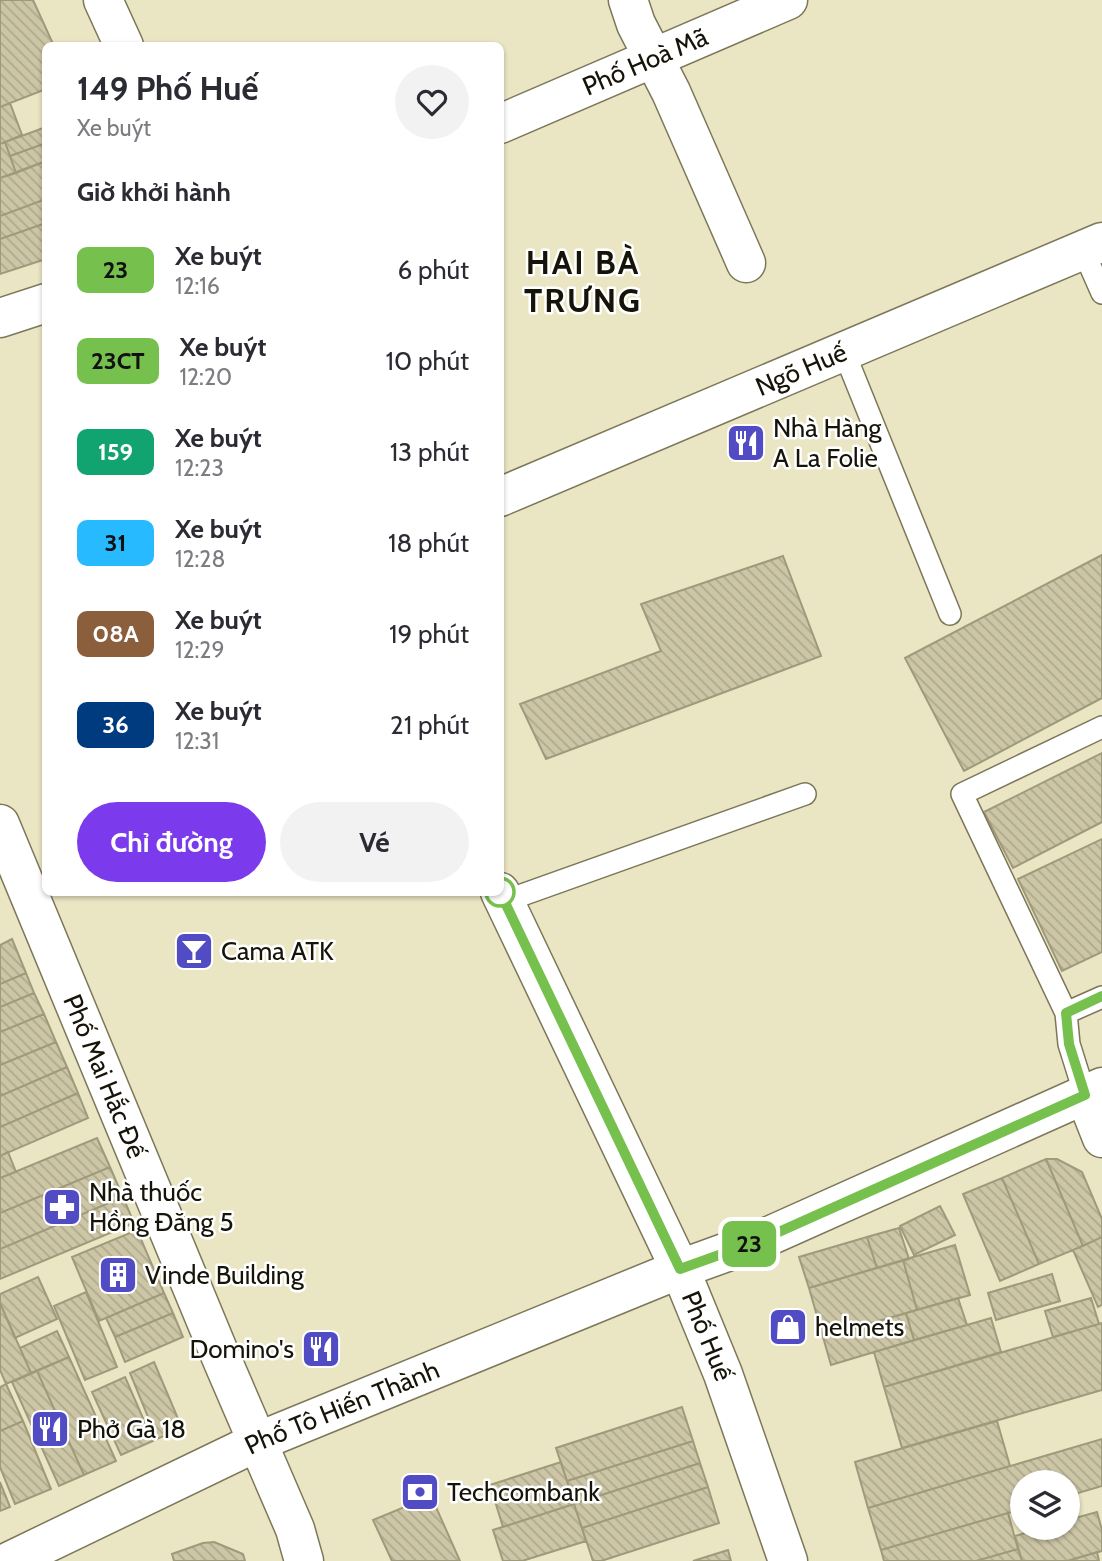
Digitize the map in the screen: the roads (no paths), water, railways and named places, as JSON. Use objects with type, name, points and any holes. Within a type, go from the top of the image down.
[{"type":"street","points":[[103,0],[122,42]]},
{"type":"street","points":[[628,0],[636,24],[671,92],[746,263]]},
{"type":"street","name":"Phố Hoà Mã","points":[[504,122],[788,0]]},
{"type":"street","name":"Ngõ Huế","points":[[504,495],[1093,246]]},
{"type":"street","points":[[0,318],[42,304]]},
{"type":"street","name":"Phố Mai Hắc Đế","points":[[0,824],[295,1529],[304,1561]]},
{"type":"street","name":"Phố Huế","points":[[503,897],[680,1269],[723,1374],[788,1561]]},
{"type":"street","points":[[1094,1091],[1102,1138]]},
{"type":"street","name":"Phố Tô Hiến Thành","points":[[10,1561],[257,1443],[680,1269],[761,1240],[1094,1091]]},
{"type":"lane","points":[[1093,246],[1102,293]]},
{"type":"lane","points":[[844,352],[950,614]]},
{"type":"lane","points":[[1094,1091],[1069,1044],[1066,1013],[962,794],[1102,727]]},
{"type":"lane","points":[[503,897],[805,793]]},
{"type":"lane","points":[[1066,1013],[1102,996]]},
{"type":"place","name":"Nhà Hàng A La Folie","points":[[746,443]]},
{"type":"place","name":"Cama ATK","points":[[194,951]]},
{"type":"place","name":"Nhà thuốc Hồng Đăng 5","points":[[62,1207]]},
{"type":"place","name":"Vinde Building","points":[[118,1275]]},
{"type":"place","name":"helmets","points":[[788,1327]]},
{"type":"place","name":"Domino's","points":[[321,1349]]},
{"type":"place","name":"Phở Gà 18","points":[[50,1429]]},
{"type":"place","name":"Techcombank","points":[[420,1492]]},
{"type":"district","name":"HAI BÀ TRƯNG","points":[[583,281]]}]
